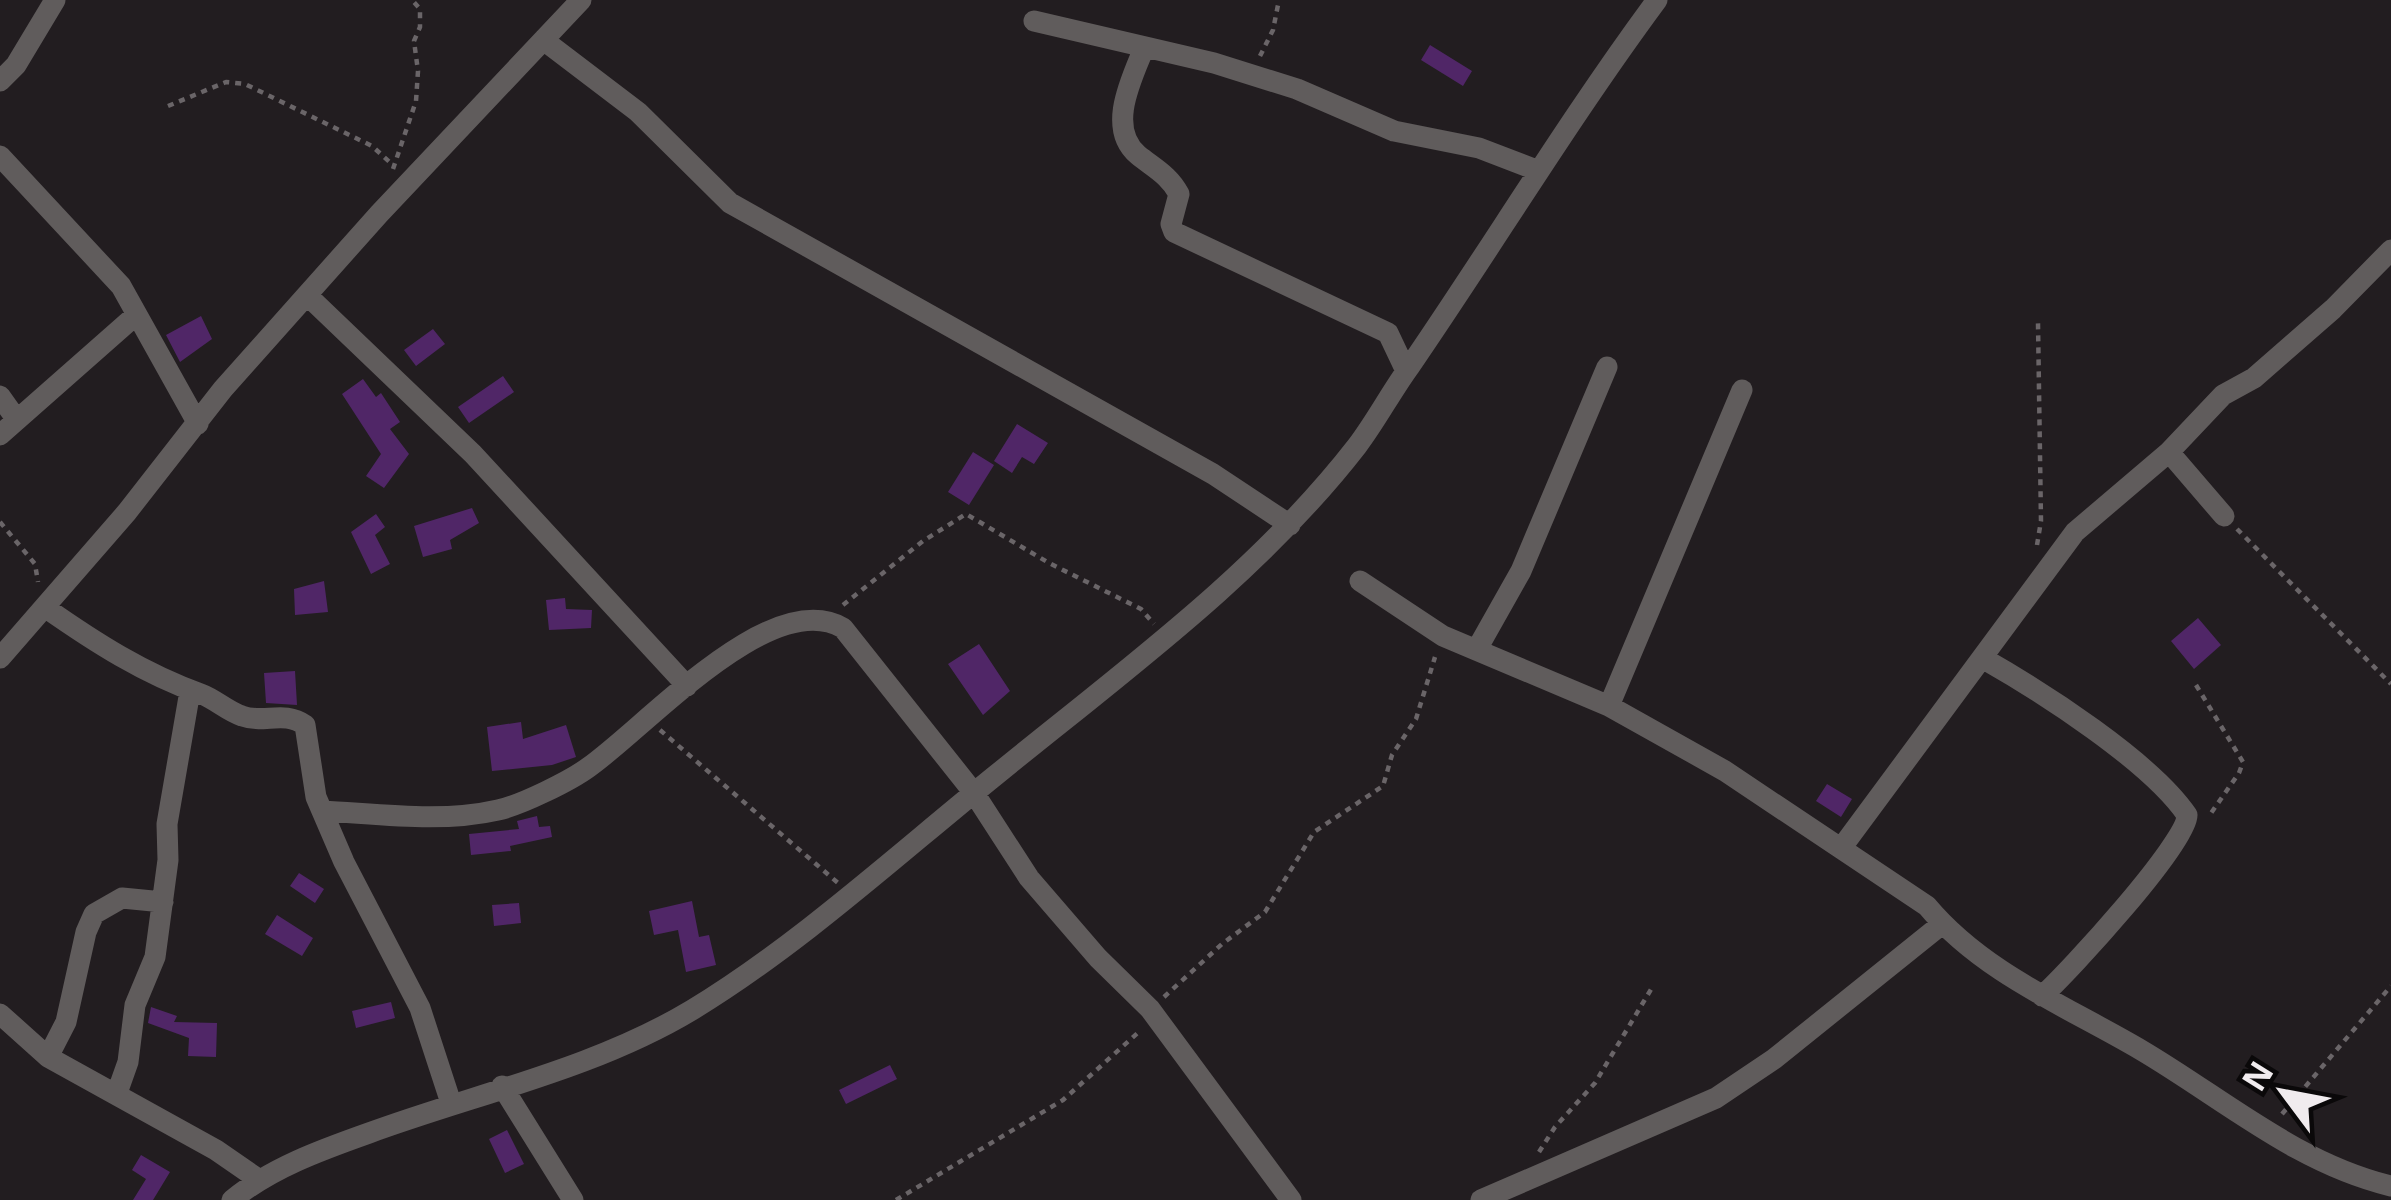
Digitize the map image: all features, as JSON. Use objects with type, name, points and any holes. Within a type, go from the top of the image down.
[{"type":"street","points":[[0,81],[16,65],[55,0]]},
{"type":"street","points":[[0,658],[223,389],[379,214],[581,0]]},
{"type":"street","points":[[232,1200],[258,1179],[664,1025],[732,982],[849,894],[1166,637],[1290,525],[1359,443],[1589,92],[1657,0]]},
{"type":"street","points":[[1034,21],[1214,63],[1297,89],[1394,130],[1479,148],[1539,171]]},
{"type":"street","points":[[546,41],[638,112],[730,203],[1213,474],[1290,525]]},
{"type":"street","points":[[1144,48],[1124,97],[1124,128],[1133,151],[1177,188],[1174,232],[1388,333],[1406,371]]},
{"type":"street","points":[[0,156],[121,286],[198,424]]},
{"type":"street","points":[[1842,847],[2075,532],[2169,452],[2223,395],[2254,378],[2332,309],[2391,250]]},
{"type":"street","points":[[309,297],[473,454],[687,686]]},
{"type":"street","points":[[0,396],[9,428],[136,316]]},
{"type":"street","points":[[1477,649],[1522,571],[1607,367]]},
{"type":"street","points":[[1610,706],[1742,390]]},
{"type":"street","points":[[2169,452],[2224,516]]},
{"type":"street","points":[[1360,581],[1443,636],[1610,706],[1725,771],[1927,906],[1942,924],[2042,996],[2140,1049],[2298,1152],[2390,1187]]},
{"type":"street","points":[[49,604],[118,658],[240,716],[287,717],[305,725],[316,797],[344,862],[420,1008],[452,1103]]},
{"type":"street","points":[[322,811],[417,816],[500,810],[586,770],[687,686],[766,629],[792,620],[826,618],[842,628],[974,793],[1048,902],[1150,1009],[1291,1200]]},
{"type":"street","points":[[1984,659],[2072,715],[2168,790],[2187,815],[2185,830],[2148,878],[2042,996]]},
{"type":"street","points":[[117,1093],[128,1062],[135,1005],[155,957],[168,860],[167,824],[190,692]]},
{"type":"street","points":[[48,1057],[66,1022],[94,914],[122,898],[163,902]]},
{"type":"street","points":[[1481,1200],[1716,1098],[1774,1059],[1942,924]]},
{"type":"street","points":[[0,1014],[48,1057],[258,1179]]},
{"type":"street","points":[[502,1086],[573,1200]]},
{"type":"path","points":[[379,214],[416,101],[414,40],[420,9],[412,0]]},
{"type":"path","points":[[1262,79],[1258,58],[1273,30],[1280,0]]},
{"type":"path","points":[[168,106],[226,82],[245,84],[372,146],[394,166]]},
{"type":"path","points":[[2035,557],[2041,521],[2038,323]]},
{"type":"path","points":[[826,618],[923,541],[966,514],[1141,609],[1166,637]]},
{"type":"path","points":[[2224,516],[2391,684]]},
{"type":"path","points":[[0,522],[35,565],[49,604]]},
{"type":"path","points":[[896,1200],[1063,1100],[1137,1034],[1148,1022],[1150,1009],[1265,912],[1314,832],[1383,786],[1392,755],[1416,719],[1443,636]]},
{"type":"path","points":[[2196,685],[2242,762],[2202,824]]},
{"type":"path","points":[[647,719],[849,894]]},
{"type":"path","points":[[1519,1182],[1555,1126],[1595,1083],[1653,986]]},
{"type":"path","points":[[2268,1133],[2391,986]]},
{"type":"building","points":[[1430,45],[1472,71],[1463,86],[1421,60]]},
{"type":"building","points":[[201,316],[212,339],[180,362],[166,335]]},
{"type":"building","points":[[433,329],[445,344],[416,366],[404,350]]},
{"type":"building","points":[[503,376],[514,392],[469,423],[458,407]]},
{"type":"building","points":[[363,379],[376,397],[381,393],[400,422],[390,429],[409,454],[384,488],[366,476],[381,454],[342,394]]},
{"type":"building","points":[[1017,424],[1048,443],[1034,464],[1022,457],[1012,473],[994,461]]},
{"type":"building","points":[[973,452],[994,465],[969,505],[948,492]]},
{"type":"building","points":[[472,508],[479,523],[450,540],[452,549],[423,557],[414,526]]},
{"type":"building","points":[[376,514],[385,527],[375,535],[390,564],[371,574],[351,532]]},
{"type":"building","points":[[324,581],[328,612],[295,615],[294,589]]},
{"type":"building","points":[[565,598],[566,609],[592,610],[591,628],[549,630],[546,600]]},
{"type":"building","points":[[2198,618],[2221,645],[2194,669],[2171,641]]},
{"type":"building","points":[[979,644],[1010,691],[983,715],[948,664]]},
{"type":"building","points":[[295,671],[297,705],[266,703],[264,673]]},
{"type":"building","points":[[521,722],[523,739],[566,725],[576,757],[552,765],[492,771],[487,727]]},
{"type":"building","points":[[1827,784],[1852,799],[1841,817],[1816,801]]},
{"type":"building","points":[[537,816],[539,827],[550,826],[552,837],[510,846],[511,851],[471,855],[469,834],[519,829],[517,821]]},
{"type":"building","points":[[299,873],[324,889],[315,903],[290,886]]},
{"type":"building","points":[[692,901],[699,937],[709,935],[716,965],[686,972],[678,930],[654,935],[649,911]]},
{"type":"building","points":[[519,903],[521,923],[494,926],[492,905]]},
{"type":"building","points":[[277,915],[313,938],[302,956],[265,934]]},
{"type":"building","points":[[391,1002],[395,1018],[356,1028],[352,1011]]},
{"type":"building","points":[[151,1007],[177,1016],[174,1022],[217,1023],[216,1057],[188,1056],[189,1038],[148,1023]]},
{"type":"building","points":[[890,1065],[897,1079],[846,1104],[839,1090]]},
{"type":"building","points":[[507,1130],[524,1164],[505,1173],[489,1139]]},
{"type":"building","points":[[141,1155],[170,1172],[153,1200],[133,1200],[146,1179],[132,1170]]}]
